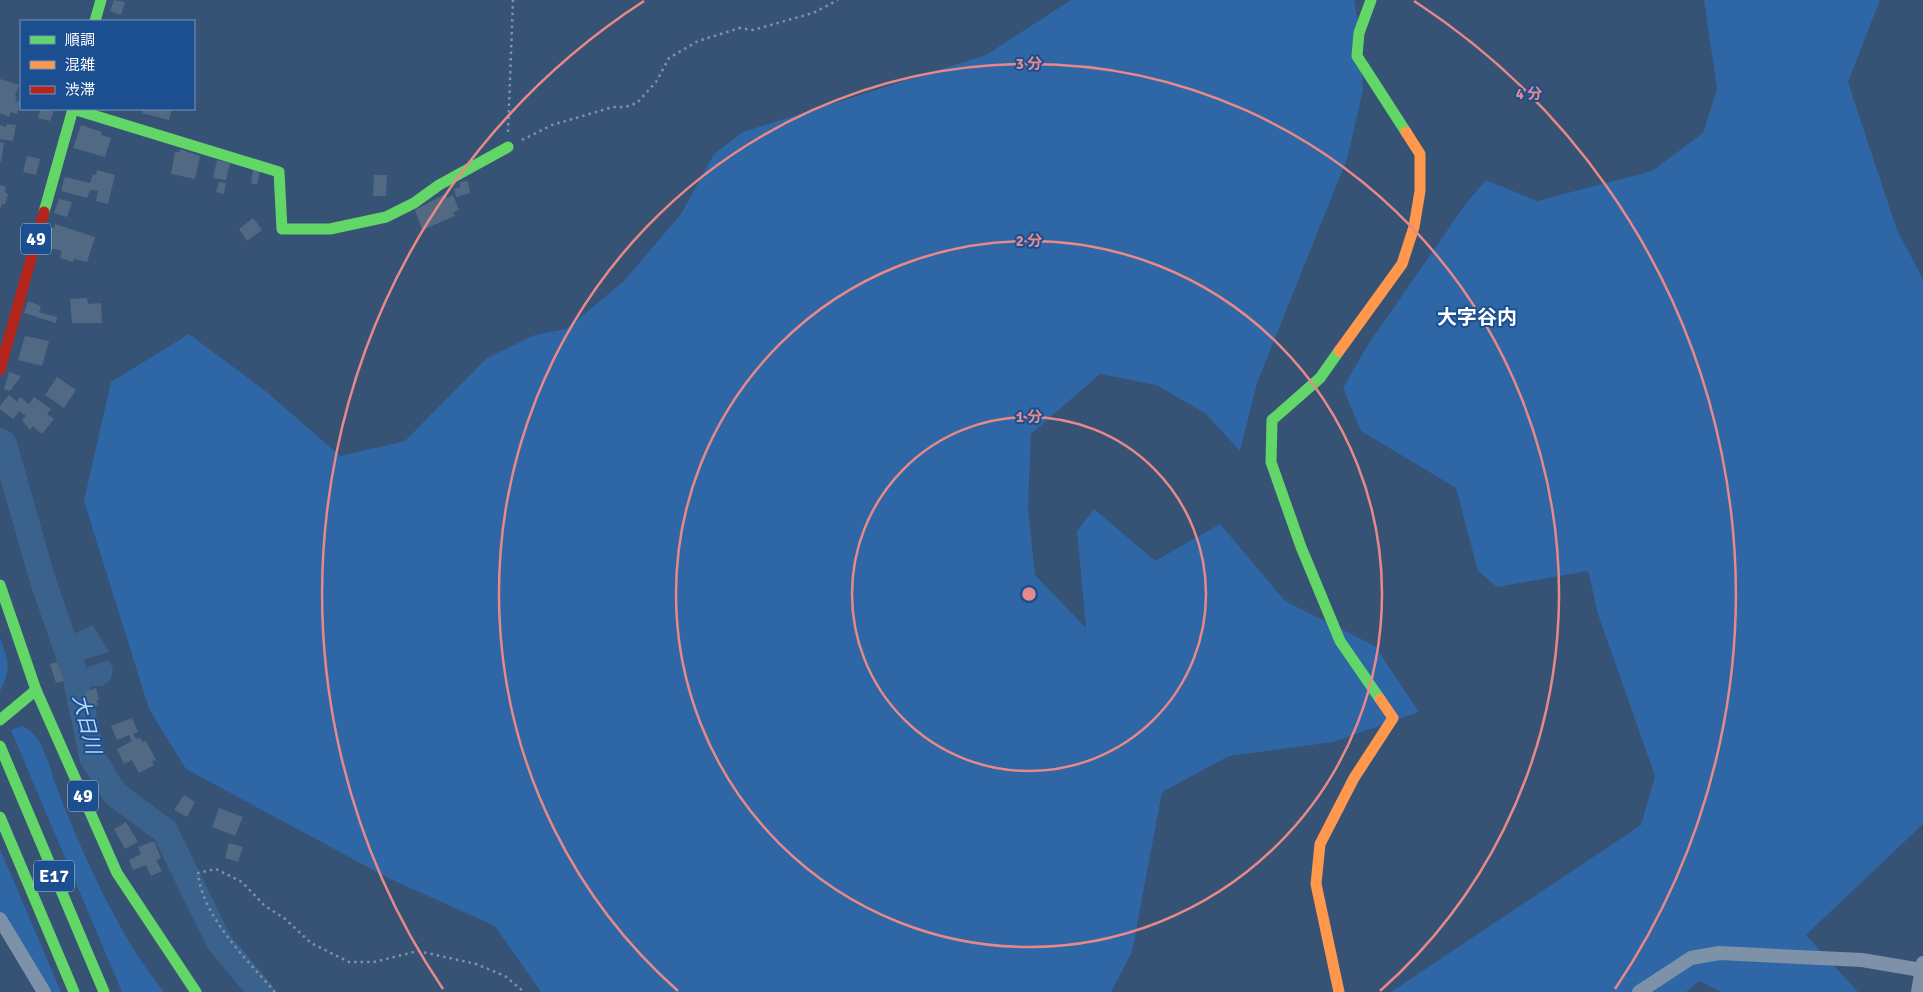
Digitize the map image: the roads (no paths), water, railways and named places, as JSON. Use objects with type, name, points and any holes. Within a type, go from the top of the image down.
[{"type":"main road","points":[[95,20],[100,0]]},
{"type":"main road","points":[[1339,992],[1316,884],[1320,844],[1354,778],[1393,718],[1340,641],[1301,546],[1271,462],[1272,420],[1320,378],[1402,264],[1414,227],[1420,190],[1420,154],[1357,56],[1359,33],[1371,0]]},
{"type":"main road","name":"49","points":[[0,370],[73,110]]},
{"type":"main road","points":[[76,110],[279,172],[282,230],[330,230],[386,217],[508,147]]},
{"type":"main road","name":"49","points":[[0,585],[36,690],[117,873],[196,992]]},
{"type":"main road","points":[[0,720],[36,690]]},
{"type":"main road","name":"E17","points":[[0,746],[104,992]]},
{"type":"main road","name":"E17","points":[[0,817],[74,992]]},
{"type":"street","points":[[0,919],[44,992]]},
{"type":"street","points":[[1639,992],[1691,958],[1719,953],[1862,960],[1922,966],[1918,992]]},
{"type":"waterway","name":"大日川","points":[[0,441],[4,444],[43,581],[75,674],[92,757],[115,794],[165,831],[219,942],[261,992]]},
{"type":"district","name":"大字谷内","points":[[1477,317]]}]
